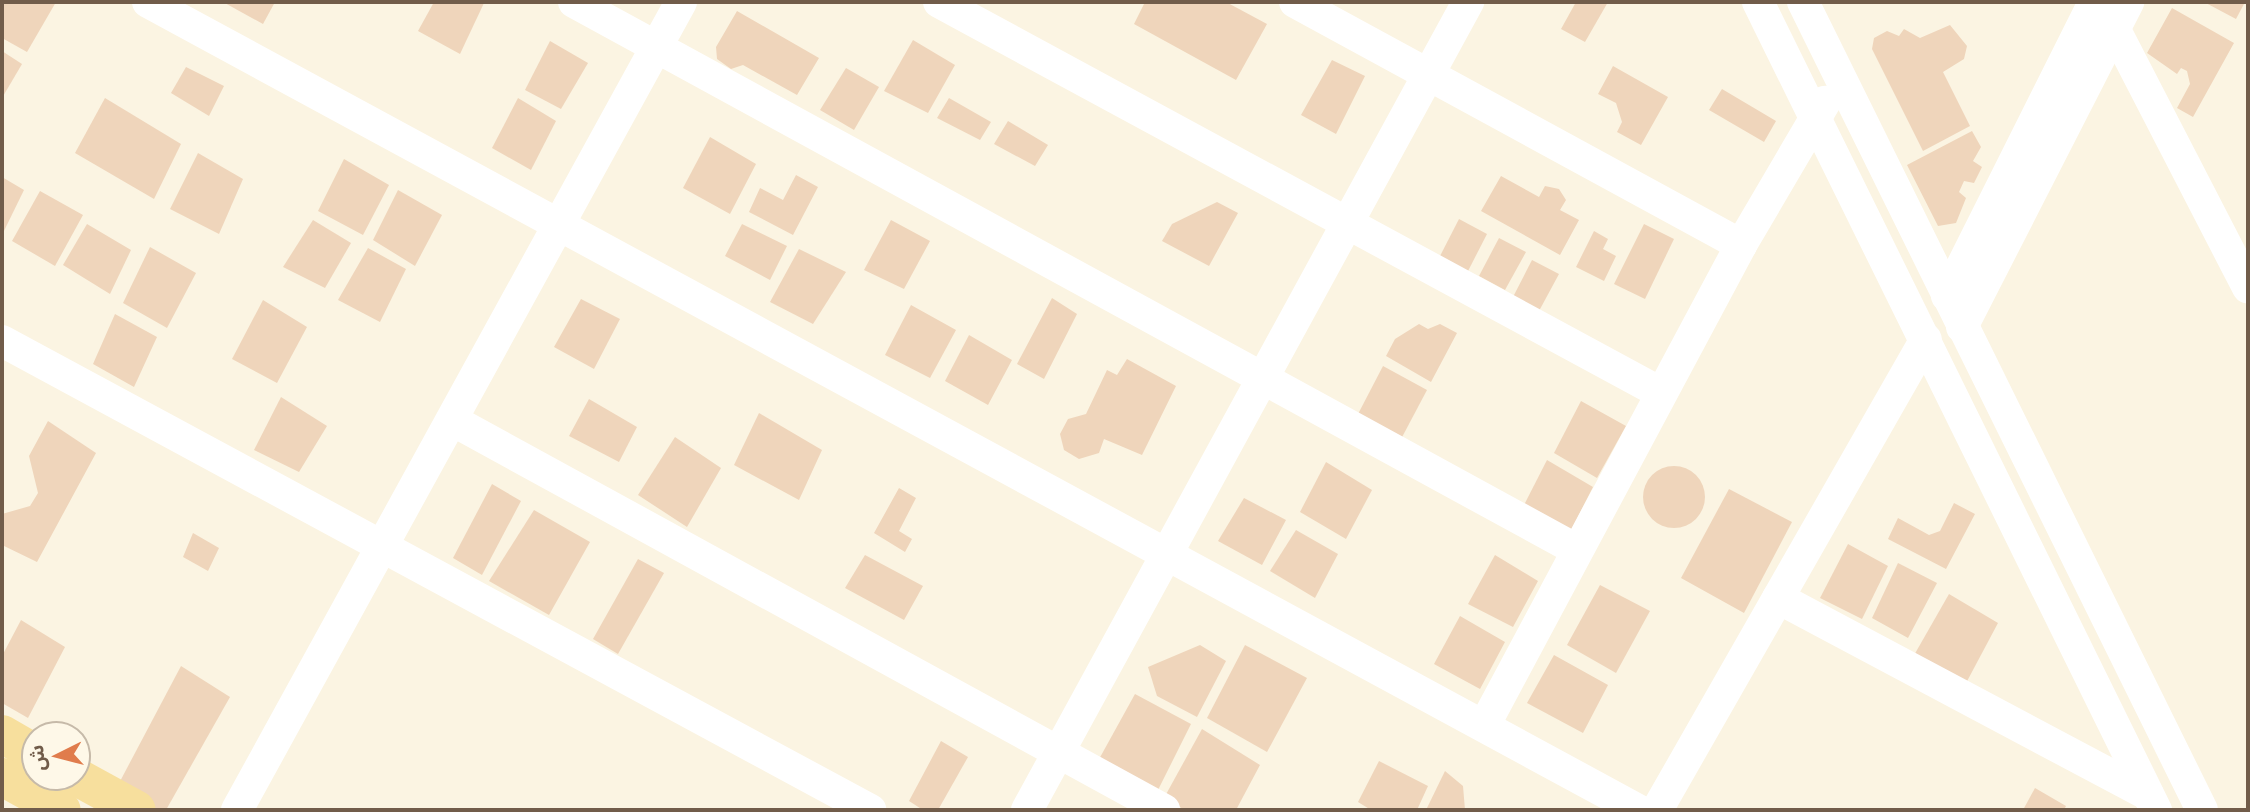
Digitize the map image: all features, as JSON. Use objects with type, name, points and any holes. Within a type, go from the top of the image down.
[{"type":"main road","points":[[2,734],[21,745]]},
{"type":"main road","points":[[2,777],[62,810]]},
{"type":"main road","points":[[91,785],[137,810]]},
{"type":"street","points":[[148,2],[560,222],[1638,810]]},
{"type":"street","points":[[574,2],[1577,550]]},
{"type":"street","points":[[237,810],[681,2]]},
{"type":"street","points":[[939,2],[1661,393]]},
{"type":"street","points":[[1294,2],[1741,245]]},
{"type":"street","points":[[1027,810],[1171,555],[1468,2]]},
{"type":"street","points":[[1758,2],[1817,115],[2152,803]]},
{"type":"street","points":[[1803,2],[2202,810]]},
{"type":"street","points":[[1947,296],[2082,10]]},
{"type":"street","points":[[1962,327],[2121,15]]},
{"type":"street","points":[[2121,15],[2248,288]]},
{"type":"street","points":[[1484,726],[1741,245],[1839,76]]},
{"type":"street","points":[[1657,810],[1926,338]]},
{"type":"street","points":[[2,341],[870,810]]},
{"type":"street","points":[[452,419],[1164,810]]},
{"type":"street","points":[[1778,598],[2152,803]]},
{"type":"building","points":[[2,2],[56,2],[27,52],[2,38]]},
{"type":"building","points":[[223,2],[275,2],[263,24]]},
{"type":"building","points":[[434,2],[484,3],[460,54],[418,31]]},
{"type":"building","points":[[1145,2],[1226,2],[1267,24],[1236,80],[1134,24]]},
{"type":"building","points":[[1576,2],[1608,2],[1585,42],[1561,29]]},
{"type":"building","points":[[2204,2],[2245,2],[2236,19]]},
{"type":"building","points":[[2172,8],[2234,43],[2193,117],[2177,108],[2190,84],[2187,71],[2181,68],[2177,74],[2147,53]]},
{"type":"building","points":[[737,11],[819,58],[797,95],[743,65],[731,69],[717,59],[716,47]]},
{"type":"building","points":[[1950,25],[1967,46],[1964,59],[1943,72],[1970,126],[1923,151],[1872,49],[1874,38],[1887,31],[1899,36],[1904,29],[1920,38]]},
{"type":"building","points":[[913,40],[955,65],[928,113],[884,91]]},
{"type":"building","points":[[550,41],[588,63],[561,109],[525,90]]},
{"type":"building","points":[[2,51],[22,64],[2,98]]},
{"type":"building","points":[[1332,60],[1365,76],[1336,134],[1301,115]]},
{"type":"building","points":[[1613,66],[1668,97],[1641,145],[1617,132],[1622,122],[1616,103],[1598,94]]},
{"type":"building","points":[[186,67],[224,86],[209,116],[171,93]]},
{"type":"building","points":[[846,68],[879,87],[854,130],[820,110]]},
{"type":"building","points":[[1722,89],[1776,121],[1764,142],[1709,110]]},
{"type":"building","points":[[105,98],[181,144],[154,199],[75,153]]},
{"type":"building","points":[[518,98],[556,121],[531,170],[492,148]]},
{"type":"building","points":[[949,98],[991,122],[980,140],[937,118]]},
{"type":"building","points":[[1008,121],[1048,145],[1035,166],[994,144]]},
{"type":"building","points":[[1972,131],[1981,147],[1973,161],[1982,167],[1974,183],[1964,181],[1959,192],[1966,198],[1956,223],[1938,226],[1907,165]]},
{"type":"building","points":[[710,137],[756,164],[730,214],[683,188]]},
{"type":"building","points":[[198,153],[243,179],[219,234],[170,209]]},
{"type":"building","points":[[344,159],[389,185],[363,235],[318,211]]},
{"type":"building","points":[[796,175],[818,187],[793,235],[749,212],[760,188],[783,200]]},
{"type":"building","points":[[1501,176],[1539,197],[1545,186],[1559,189],[1566,200],[1560,210],[1579,220],[1560,255],[1481,211]]},
{"type":"building","points":[[2,177],[24,190],[2,235]]},
{"type":"building","points":[[398,190],[442,215],[415,266],[373,240]]},
{"type":"building","points":[[40,191],[83,215],[55,266],[12,241]]},
{"type":"building","points":[[1217,202],[1238,213],[1209,266],[1162,241],[1172,224]]},
{"type":"building","points":[[1459,219],[1487,234],[1467,273],[1439,258]]},
{"type":"building","points":[[313,220],[351,243],[325,288],[283,267]]},
{"type":"building","points":[[891,220],[930,241],[904,289],[864,270]]},
{"type":"building","points":[[87,224],[131,250],[110,294],[63,265]]},
{"type":"building","points":[[742,224],[787,246],[770,280],[725,256]]},
{"type":"building","points":[[1644,224],[1674,239],[1645,299],[1614,284]]},
{"type":"building","points":[[1594,231],[1608,239],[1603,249],[1616,256],[1604,281],[1576,267]]},
{"type":"building","points":[[1499,238],[1526,252],[1505,290],[1479,276]]},
{"type":"building","points":[[150,247],[196,273],[167,328],[123,303]]},
{"type":"building","points":[[368,248],[406,269],[380,322],[338,300]]},
{"type":"building","points":[[799,249],[846,272],[813,324],[770,302]]},
{"type":"building","points":[[1532,260],[1559,274],[1539,311],[1513,297]]},
{"type":"building","points":[[1052,298],[1077,314],[1044,379],[1017,364]]},
{"type":"building","points":[[581,299],[620,319],[594,369],[554,347]]},
{"type":"building","points":[[263,300],[307,327],[277,383],[232,359]]},
{"type":"building","points":[[911,305],[956,330],[930,378],[885,355]]},
{"type":"building","points":[[115,314],[157,337],[134,387],[93,364]]},
{"type":"building","points":[[1419,324],[1428,329],[1440,324],[1457,333],[1431,382],[1386,356],[1395,339]]},
{"type":"building","points":[[969,335],[1012,360],[988,405],[945,381]]},
{"type":"building","points":[[1127,359],[1176,386],[1142,455],[1104,439],[1099,453],[1079,459],[1064,450],[1060,434],[1068,419],[1086,414],[1107,370],[1117,375]]},
{"type":"building","points":[[1383,366],[1427,390],[1400,441],[1357,416]]},
{"type":"building","points":[[281,397],[327,426],[299,472],[254,450]]},
{"type":"building","points":[[589,399],[637,427],[619,462],[569,436]]},
{"type":"building","points":[[1581,401],[1626,426],[1597,478],[1554,453]]},
{"type":"building","points":[[759,413],[822,450],[799,500],[734,465]]},
{"type":"building","points":[[48,421],[96,453],[37,562],[2,545],[2,514],[30,506],[38,493],[29,456]]},
{"type":"building","points":[[675,437],[721,468],[687,527],[638,495]]},
{"type":"building","points":[[1547,460],[1593,487],[1568,536],[1522,509]]},
{"type":"building","points":[[1326,462],[1372,490],[1346,539],[1300,512]]},
{"type":"building","points":[[1668,466],[1680,466],[1696,475],[1703,485],[1703,509],[1696,519],[1680,528],[1668,528],[1657,523],[1648,514],[1643,503],[1643,491],[1648,480],[1657,471]]},
{"type":"building","points":[[492,484],[521,501],[482,575],[453,558]]},
{"type":"building","points":[[899,488],[916,498],[899,531],[912,539],[905,552],[874,533]]},
{"type":"building","points":[[1729,489],[1792,522],[1744,613],[1681,578]]},
{"type":"building","points":[[1244,498],[1286,520],[1262,565],[1218,541]]},
{"type":"building","points":[[1954,503],[1975,514],[1946,569],[1888,539],[1898,518],[1929,535],[1940,531]]},
{"type":"building","points":[[534,510],[590,542],[549,615],[489,581]]},
{"type":"building","points":[[1296,530],[1338,554],[1315,598],[1270,571]]},
{"type":"building","points":[[193,533],[219,548],[208,571],[183,557]]},
{"type":"building","points":[[1848,544],[1888,566],[1862,619],[1820,598]]},
{"type":"building","points":[[865,555],[923,586],[904,620],[845,588]]},
{"type":"building","points":[[1495,555],[1538,581],[1513,627],[1468,604]]},
{"type":"building","points":[[638,559],[664,573],[618,654],[593,639]]},
{"type":"building","points":[[1898,563],[1937,583],[1908,638],[1872,618]]},
{"type":"building","points":[[1600,585],[1650,611],[1616,673],[1567,645]]},
{"type":"building","points":[[1949,594],[1998,623],[1965,685],[1913,657]]},
{"type":"building","points":[[1460,616],[1505,642],[1480,689],[1434,664]]},
{"type":"building","points":[[21,620],[65,647],[28,718],[2,703],[2,656]]},
{"type":"building","points":[[1200,645],[1226,661],[1197,717],[1157,696],[1148,667]]},
{"type":"building","points":[[1245,645],[1307,678],[1267,752],[1207,718]]},
{"type":"building","points":[[1554,655],[1608,685],[1583,733],[1527,703]]},
{"type":"building","points":[[181,666],[230,697],[166,810],[158,810],[117,787]]},
{"type":"building","points":[[1135,694],[1191,724],[1156,794],[1098,761]]},
{"type":"building","points":[[1202,729],[1260,765],[1236,810],[1185,810],[1164,798]]},
{"type":"building","points":[[941,741],[968,757],[938,810],[923,810],[909,801]]},
{"type":"building","points":[[1379,761],[1428,786],[1417,810],[1371,810],[1358,802]]},
{"type":"building","points":[[1445,771],[1463,786],[1465,810],[1426,810]]},
{"type":"building","points":[[2035,788],[2066,806],[2064,810],[2023,810]]}]
